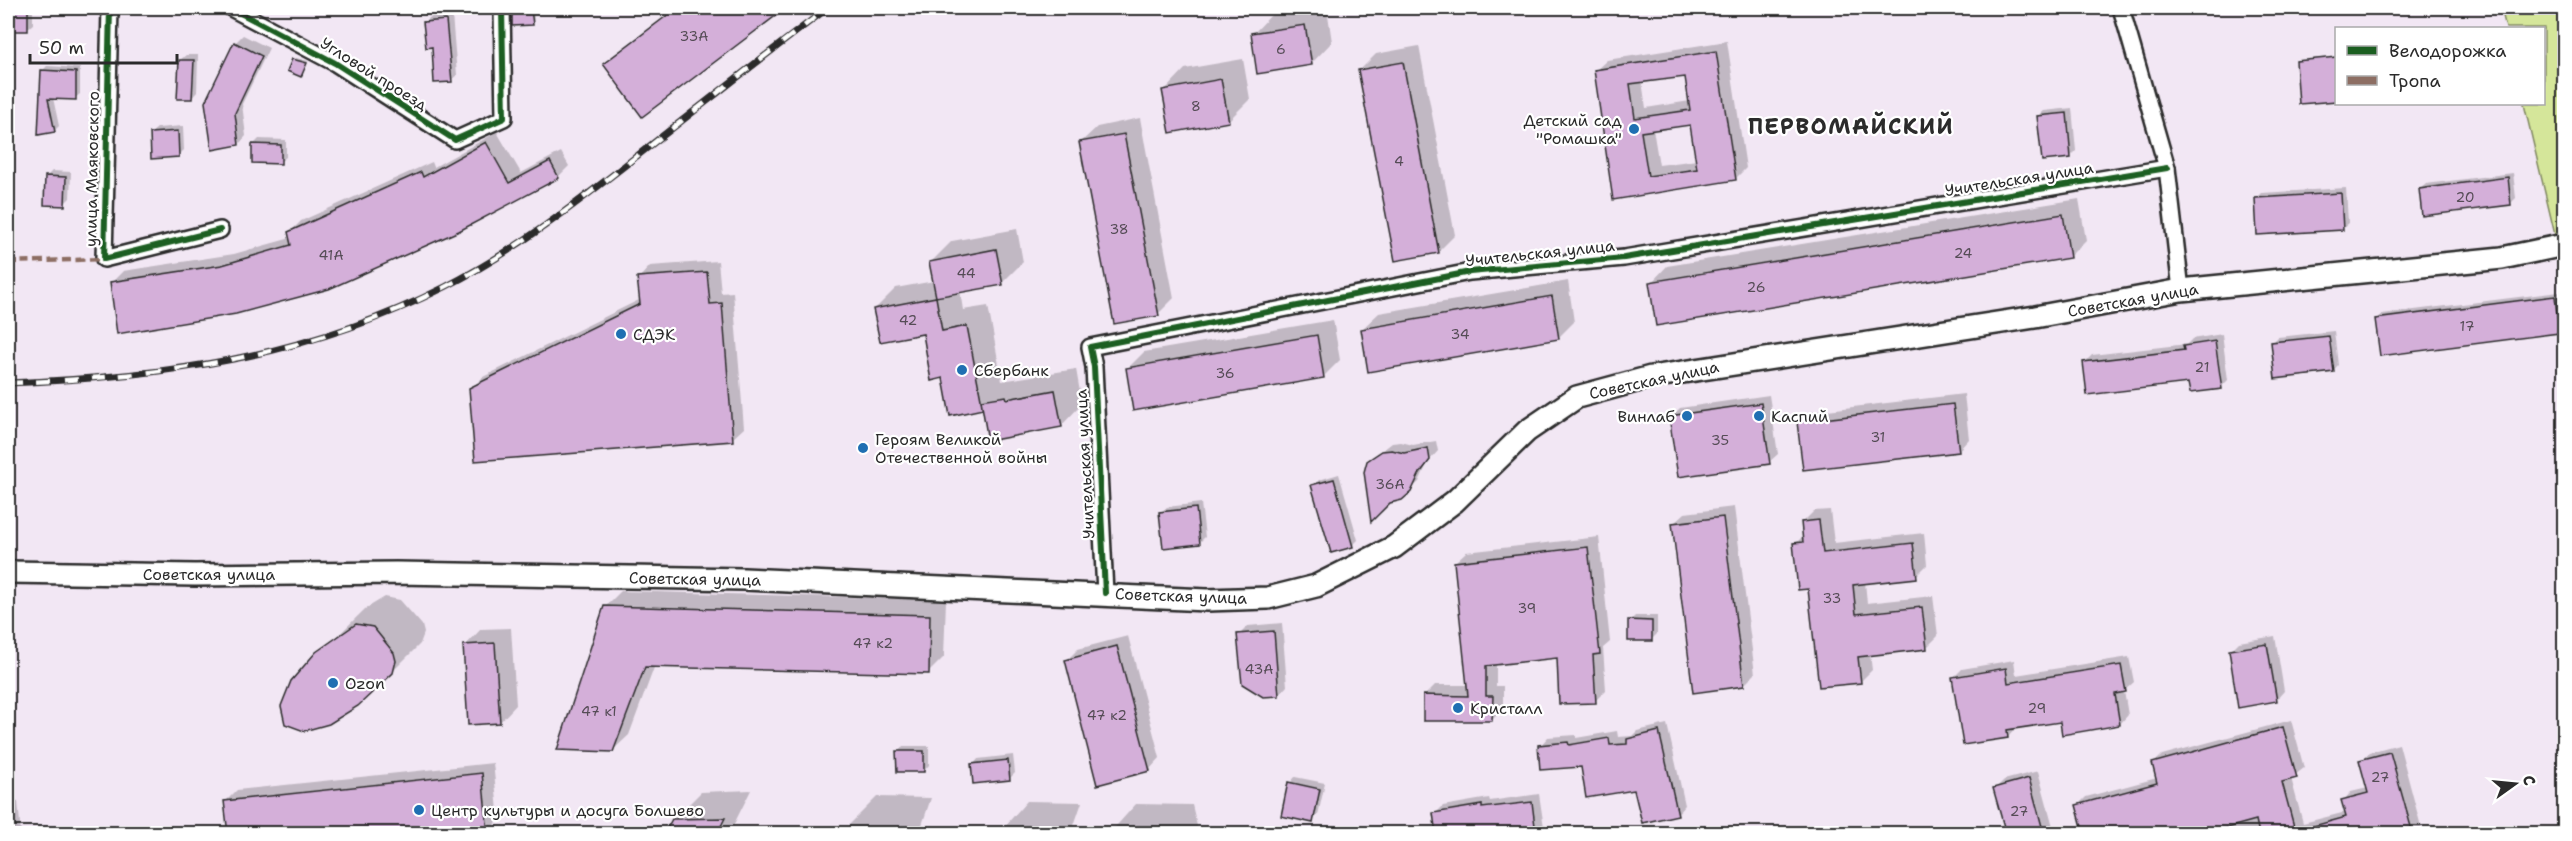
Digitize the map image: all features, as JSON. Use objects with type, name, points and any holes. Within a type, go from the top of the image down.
[{"type":"main road","name":"Советская улица","points":[[8,572],[195,575],[396,573],[744,579],[1105,593],[1207,600],[1268,598],[1316,586],[1394,547],[1455,501],[1527,431],[1577,397],[1651,377],[2035,317],[2181,290],[2502,258],[2565,245]]},
{"type":"street","name":"улица Маяковского","points":[[110,8],[104,259],[220,230]]},
{"type":"street","name":"Угловой проезд","points":[[231,8],[335,63],[455,140],[504,118],[502,8]]},
{"type":"street","points":[[2121,8],[2167,168],[2181,290]]},
{"type":"street","name":"Учительская улица","points":[[1105,593],[1094,367],[1090,347],[1470,272],[1624,258],[2167,168]]},
{"type":"green space","points":[[2501,8],[2564,8],[2564,237],[2556,239],[2524,105],[2545,105],[2545,27],[2506,27]]},
{"type":"building","points":[[8,8],[28,8],[28,31],[8,31]]},
{"type":"building","points":[[677,8],[786,8],[642,117],[603,64]]},
{"type":"building","points":[[531,9],[533,25],[512,26],[512,10]]},
{"type":"building","points":[[446,20],[452,82],[434,83],[432,47],[426,48],[423,22]]},
{"type":"building","points":[[1305,25],[1312,65],[1257,74],[1251,33]]},
{"type":"building","points":[[234,42],[262,56],[235,113],[239,145],[212,150],[205,102]]},
{"type":"building","name":"Детский сад \"Ромашка\"","points":[[1716,51],[1736,180],[1613,200],[1594,70]],"holes":[[[1685,77],[1690,110],[1635,118],[1630,84]],[[1690,125],[1697,169],[1648,176],[1641,132]]]},
{"type":"building","points":[[2335,57],[2335,101],[2299,104],[2296,61]]},
{"type":"building","points":[[292,59],[307,63],[301,77],[287,71]]},
{"type":"building","points":[[179,60],[194,60],[192,99],[177,99]]},
{"type":"building","points":[[1403,62],[1439,253],[1395,261],[1358,70]]},
{"type":"building","points":[[41,70],[76,72],[76,100],[48,99],[55,132],[38,135]]},
{"type":"building","points":[[1221,79],[1229,122],[1170,133],[1162,90]]},
{"type":"building","points":[[2067,113],[2071,158],[2042,161],[2037,116]]},
{"type":"building","points":[[178,131],[179,157],[151,159],[150,133]]},
{"type":"building","points":[[1124,134],[1159,316],[1114,324],[1079,142]]},
{"type":"building","points":[[486,142],[509,183],[550,161],[559,178],[459,231],[329,289],[236,314],[117,334],[110,282],[222,265],[291,245],[288,232],[421,172],[423,177]]},
{"type":"building","points":[[252,144],[281,145],[281,164],[252,163]]},
{"type":"building","points":[[45,176],[66,177],[65,206],[44,205]]},
{"type":"building","points":[[2508,177],[2511,205],[2422,216],[2419,189]]},
{"type":"building","points":[[2341,193],[2343,230],[2257,235],[2255,198]]},
{"type":"building","points":[[2063,214],[2070,258],[1656,326],[1649,282]]},
{"type":"building","points":[[996,249],[1003,285],[936,297],[929,262]]},
{"type":"building","points":[[707,272],[710,304],[722,303],[733,441],[475,461],[469,388],[640,304],[637,277]]},
{"type":"building","points":[[1552,296],[1559,339],[1368,372],[1361,329]]},
{"type":"building","points":[[2555,296],[2559,333],[2380,356],[2375,319]]},
{"type":"building","points":[[936,297],[942,331],[967,326],[983,409],[950,416],[943,378],[931,381],[923,334],[880,342],[873,309]]},
{"type":"building","points":[[1317,335],[1324,378],[1133,411],[1126,368]]},
{"type":"building","points":[[2329,336],[2334,372],[2275,379],[2271,342]]},
{"type":"building","points":[[2215,341],[2222,389],[2190,393],[2188,383],[2087,395],[2083,362],[2184,350],[2183,346]]},
{"type":"building","points":[[1055,390],[1062,427],[988,441],[981,400],[1006,396],[1007,399]]},
{"type":"building","points":[[1761,403],[1770,464],[1678,477],[1669,416]]},
{"type":"building","points":[[1953,404],[1959,452],[1803,470],[1797,422]]},
{"type":"building","points":[[1428,448],[1430,460],[1420,473],[1411,492],[1402,500],[1390,503],[1371,522],[1364,472],[1367,461],[1382,451],[1392,450],[1404,453]]},
{"type":"building","points":[[1334,479],[1353,547],[1331,553],[1311,485]]},
{"type":"building","points":[[1196,508],[1200,544],[1163,548],[1159,512]]},
{"type":"building","points":[[1723,517],[1744,686],[1693,693],[1672,523]]},
{"type":"building","points":[[1819,520],[1823,553],[1913,543],[1917,578],[1853,585],[1856,614],[1922,607],[1927,649],[1858,657],[1861,683],[1819,687],[1808,589],[1798,590],[1793,543],[1803,542],[1801,522]]},
{"type":"building","points":[[1588,547],[1600,654],[1593,655],[1596,703],[1559,704],[1557,658],[1486,666],[1486,696],[1493,696],[1492,721],[1423,721],[1423,695],[1468,696],[1454,562]]},
{"type":"building","points":[[604,606],[930,615],[929,674],[645,667],[613,752],[557,750]]},
{"type":"building","points":[[1628,620],[1652,621],[1652,641],[1628,641]]},
{"type":"building","points":[[356,624],[373,627],[394,653],[396,661],[393,673],[358,706],[329,724],[304,731],[285,724],[281,706],[291,681],[316,652]]},
{"type":"building","points":[[1274,631],[1279,696],[1263,697],[1242,684],[1237,634]]},
{"type":"building","points":[[495,643],[500,723],[468,725],[463,645]]},
{"type":"building","points":[[2267,644],[2277,701],[2238,708],[2229,650]]},
{"type":"building","points":[[1117,646],[1150,771],[1097,785],[1065,660]]},
{"type":"building","points":[[2121,665],[2126,692],[2115,694],[2120,725],[2062,735],[2060,722],[2007,730],[2008,738],[1963,745],[1952,677],[2006,668],[2008,683]]},
{"type":"building","points":[[2283,727],[2297,778],[2282,782],[2296,834],[2259,834],[2256,820],[2216,831],[2217,834],[2084,834],[2076,805],[2157,783],[2152,763]]},
{"type":"building","points":[[1659,731],[1678,815],[1642,823],[1634,790],[1586,798],[1581,767],[1540,770],[1538,745],[1568,742],[1569,745],[1609,738],[1610,745],[1627,744],[1627,739]]},
{"type":"building","points":[[896,751],[924,751],[924,772],[897,772]]},
{"type":"building","points":[[2390,752],[2413,834],[2304,834],[2303,829],[2346,817],[2341,800],[2368,793],[2359,760]]},
{"type":"building","points":[[1008,760],[1010,780],[973,784],[971,764]]},
{"type":"building","points":[[482,773],[488,834],[228,834],[224,801]]},
{"type":"building","points":[[2029,778],[2044,834],[2006,834],[1993,788]]},
{"type":"building","points":[[1288,782],[1320,789],[1313,823],[1281,816]]},
{"type":"building","points":[[1532,802],[1536,834],[1436,834],[1433,813],[1482,805],[1482,808]]},
{"type":"building","points":[[725,818],[717,834],[664,834],[672,819]]},
{"type":"railway","points":[[8,383],[121,375],[177,369],[232,359],[286,347],[340,331],[393,311],[445,287],[496,259],[544,226],[828,8]]},
{"type":"marked path","points":[[8,262],[104,259]]},
{"type":"cycle path","points":[[110,8],[104,259],[220,230]]},
{"type":"cycle path","points":[[231,8],[335,63],[455,140],[504,118],[502,8]]},
{"type":"cycle path","points":[[1105,593],[1094,367],[1090,347],[1470,272],[1624,258],[2167,168]]},
{"type":"place","name":"Детский сад \"Ромашка\"","points":[[1634,129]]},
{"type":"place","name":"СДЭК","points":[[621,334]]},
{"type":"place","name":"Сбербанк","points":[[962,370]]},
{"type":"place","name":"Винлаб","points":[[1687,416]]},
{"type":"place","name":"Каспий","points":[[1759,416]]},
{"type":"place","name":"Героям Великой Отечественной войны","points":[[863,448]]},
{"type":"place","name":"Ozon","points":[[333,683]]},
{"type":"place","name":"Кристалл","points":[[1458,708]]},
{"type":"place","name":"Центр культуры и досуга Болшево","points":[[419,810]]},
{"type":"district","name":"ПЕРВОМАЙСКИЙ","points":[[1851,126]]}]
